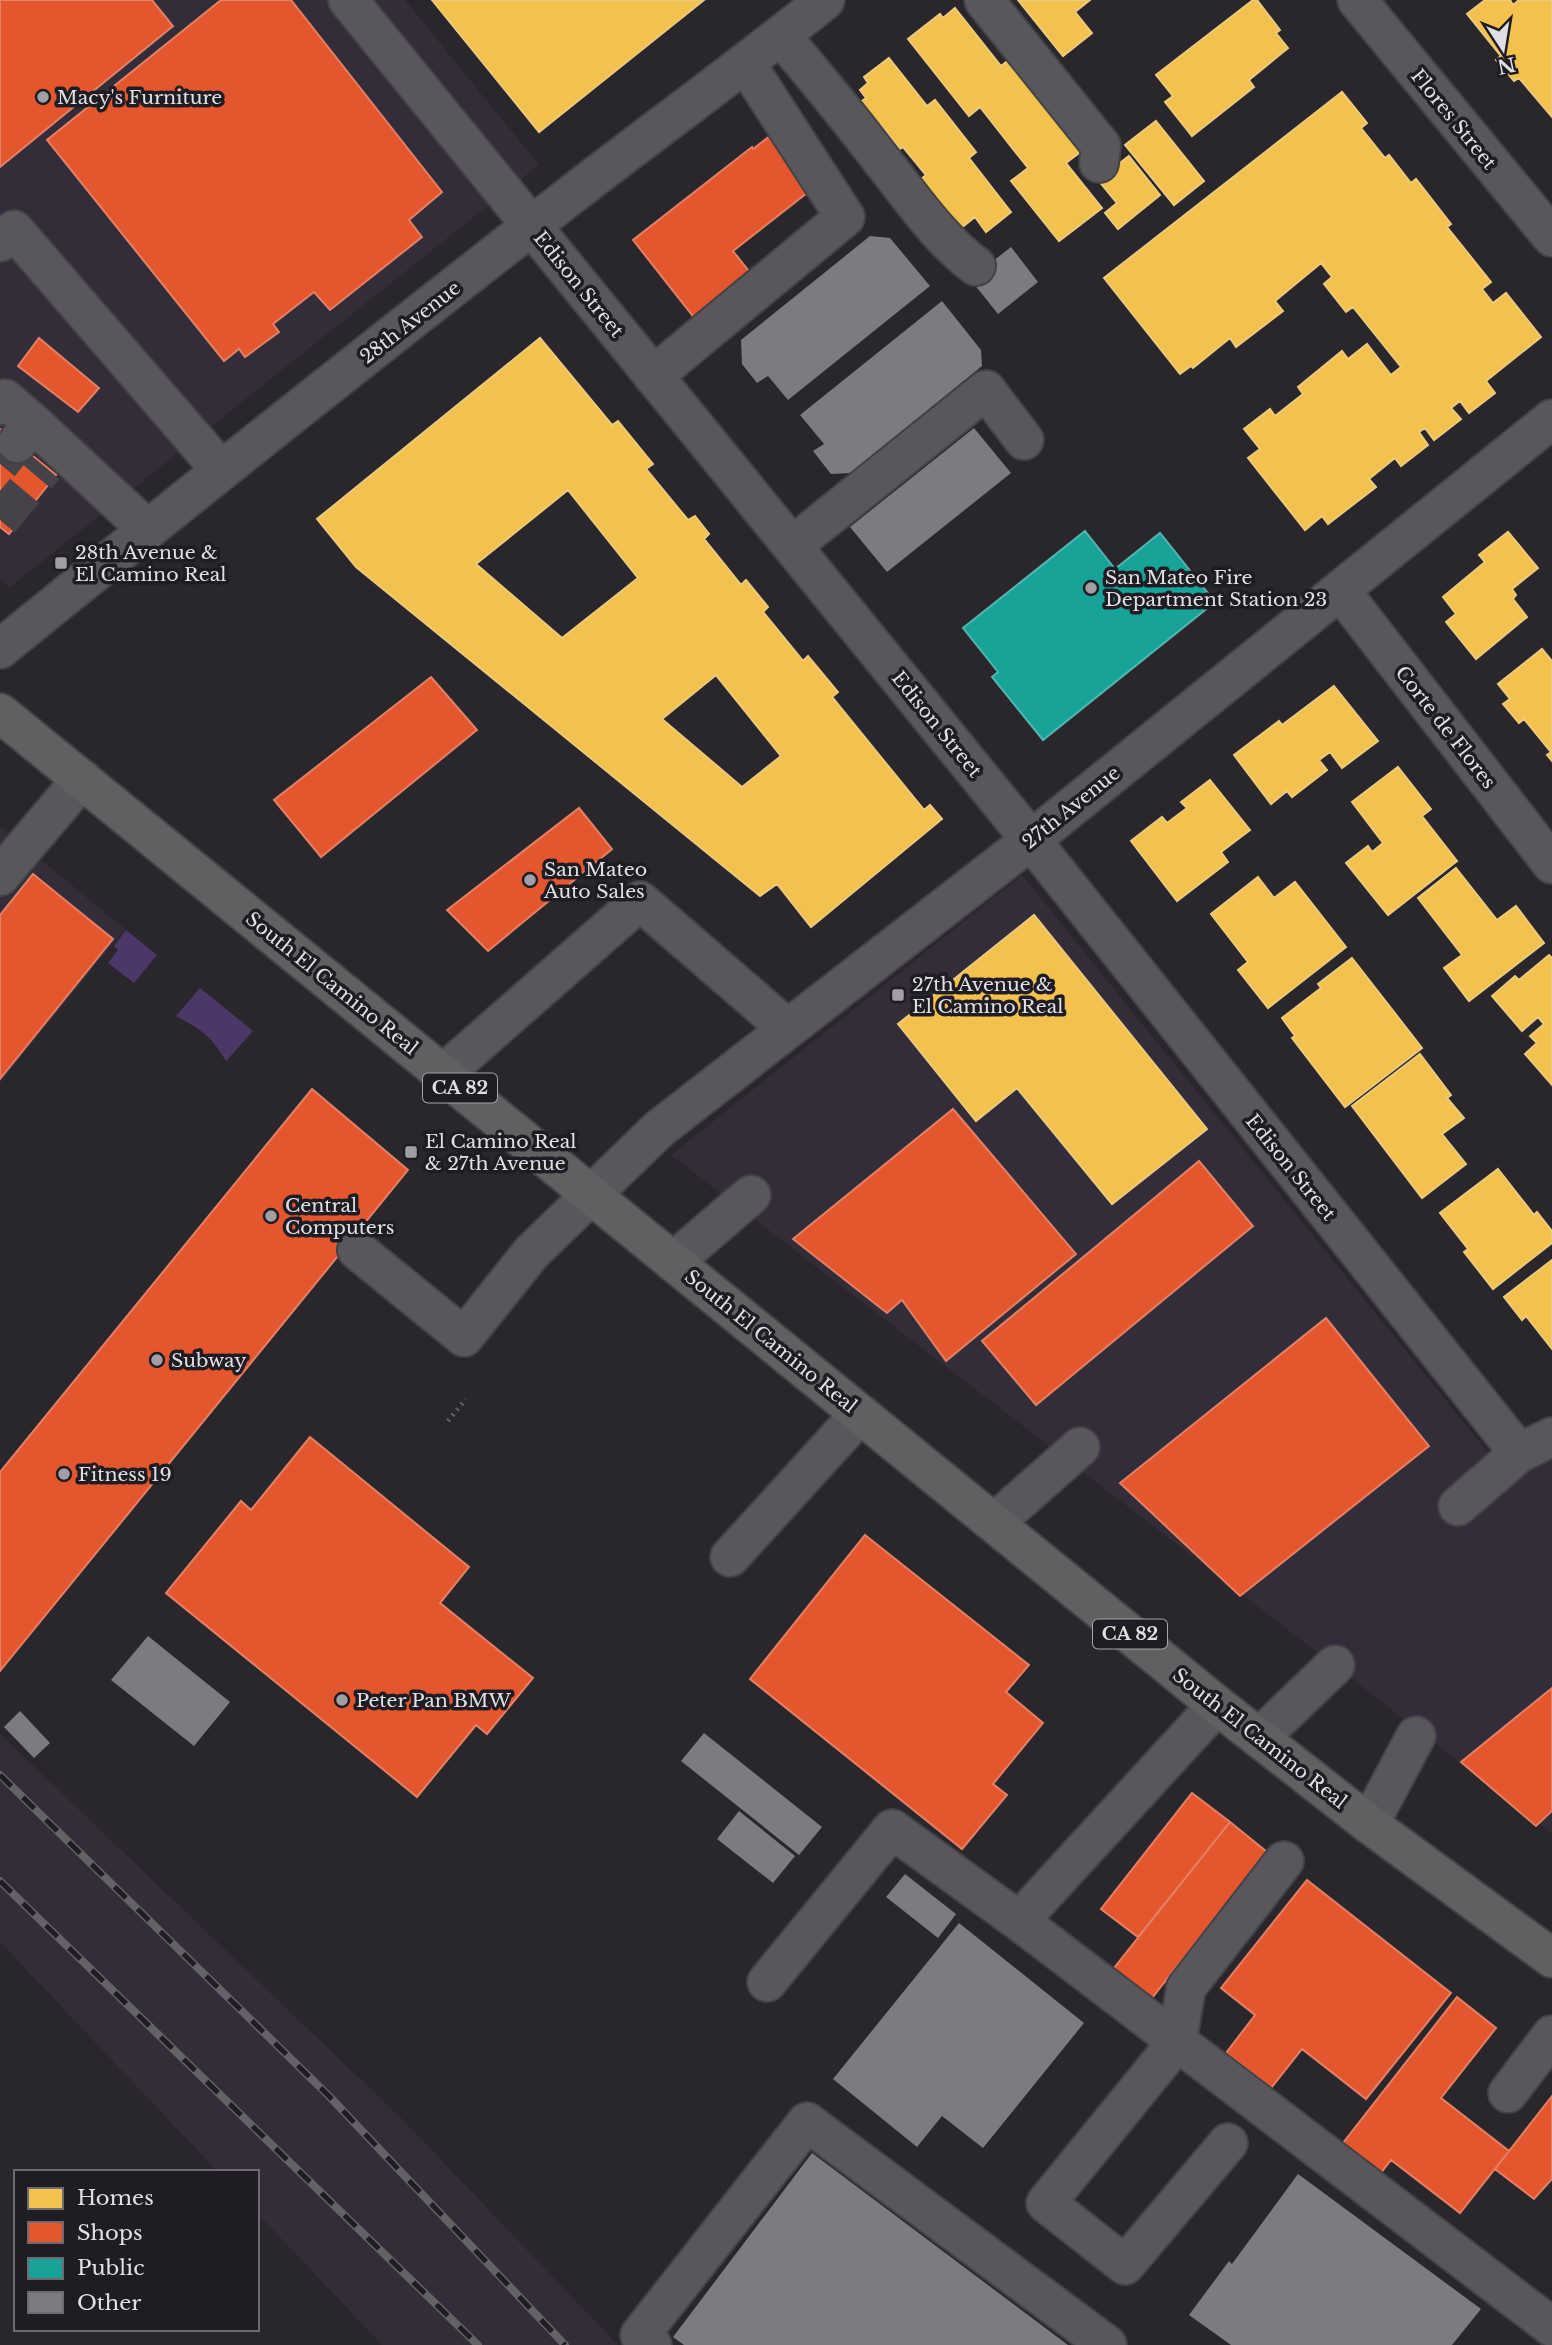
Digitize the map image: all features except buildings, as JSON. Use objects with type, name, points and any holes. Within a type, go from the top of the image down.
[{"type":"main road","name":"South El Camino Real","points":[[0,713],[1217,1705],[1369,1824],[1552,1958]]},
{"type":"street","name":"Edison Street","points":[[348,0],[1031,840],[1536,1445]]},
{"type":"street","name":"28th Avenue","points":[[0,649],[221,470],[825,0]]},
{"type":"street","points":[[984,0],[1101,146],[1099,163]]},
{"type":"street","name":"Flores Street","points":[[1357,0],[1552,237]]},
{"type":"street","points":[[781,36],[932,225],[955,251],[976,266]]},
{"type":"street","points":[[653,376],[845,218],[746,64]]},
{"type":"street","points":[[0,242],[14,230],[221,470]]},
{"type":"street","points":[[792,546],[985,390],[1024,440]]},
{"type":"street","points":[[0,405],[5,399],[39,446],[148,530]]},
{"type":"street","name":"27th Avenue","points":[[357,1250],[464,1336],[531,1253],[659,1129],[1031,840],[1552,419]]},
{"type":"street","name":"Corte de Flores","points":[[1340,590],[1552,864]]},
{"type":"street","points":[[0,876],[82,779]]},
{"type":"street","points":[[443,1074],[640,901],[788,1029]]},
{"type":"street","points":[[673,1262],[751,1195]]},
{"type":"street","points":[[730,1557],[860,1414]]},
{"type":"street","points":[[1458,1506],[1536,1445]]},
{"type":"street","points":[[994,1523],[1080,1447]]},
{"type":"street","points":[[1259,1738],[1335,1665]]},
{"type":"street","points":[[1019,1921],[1217,1705]]},
{"type":"street","points":[[1369,1824],[1416,1736]]},
{"type":"street","points":[[767,1982],[892,1829],[1019,1921],[1177,2042],[1540,2331]]},
{"type":"street","points":[[1228,2143],[1125,2265],[1046,2203],[1177,2042],[1186,1989],[1284,1861]]},
{"type":"street","points":[[1508,2093],[1552,2035]]},
{"type":"street","points":[[652,2345],[640,2335],[807,2122],[1107,2345]]},
{"type":"path","points":[[448,1421],[466,1399]]},
{"type":"shaded area","points":[[0,0],[405,0],[539,165],[10,587],[0,580]]},
{"type":"shaded area","points":[[0,826],[125,929],[0,1083]]},
{"type":"shaded area","points":[[1022,875],[1512,1482],[1552,1459],[1552,1833],[671,1155]]},
{"type":"shaded area","points":[[126,930],[157,955],[134,983],[108,963],[118,950],[114,946]]},
{"type":"shaded area","points":[[200,988],[253,1031],[226,1061],[205,1034],[176,1016]]},
{"type":"shaded area","points":[[0,1734],[402,2119],[618,2345],[382,2345],[259,2215],[259,2170],[216,2170],[0,1942]]},
{"type":"tunnel","points":[[0,464],[17,443]]},
{"type":"tunnel","points":[[0,520],[45,467]]},
{"type":"railway","points":[[0,1775],[328,2095],[565,2345]]},
{"type":"railway","points":[[0,1881],[478,2345]]},
{"type":"place","name":"Macy's Furniture","points":[[43,97]]},
{"type":"place","name":"28th Avenue & El Camino Real","points":[[61,563]]},
{"type":"place","name":"San Mateo Fire Department Station 23","points":[[1091,588]]},
{"type":"place","name":"San Mateo Auto Sales","points":[[530,880]]},
{"type":"place","name":"27th Avenue & El Camino Real","points":[[898,995]]},
{"type":"place","name":"El Camino Real & 27th Avenue","points":[[411,1152]]},
{"type":"place","name":"Central Computers","points":[[271,1216]]},
{"type":"place","name":"Subway","points":[[157,1360]]},
{"type":"place","name":"Fitness 19","points":[[64,1474]]},
{"type":"place","name":"Peter Pan BMW","points":[[342,1700]]}]
